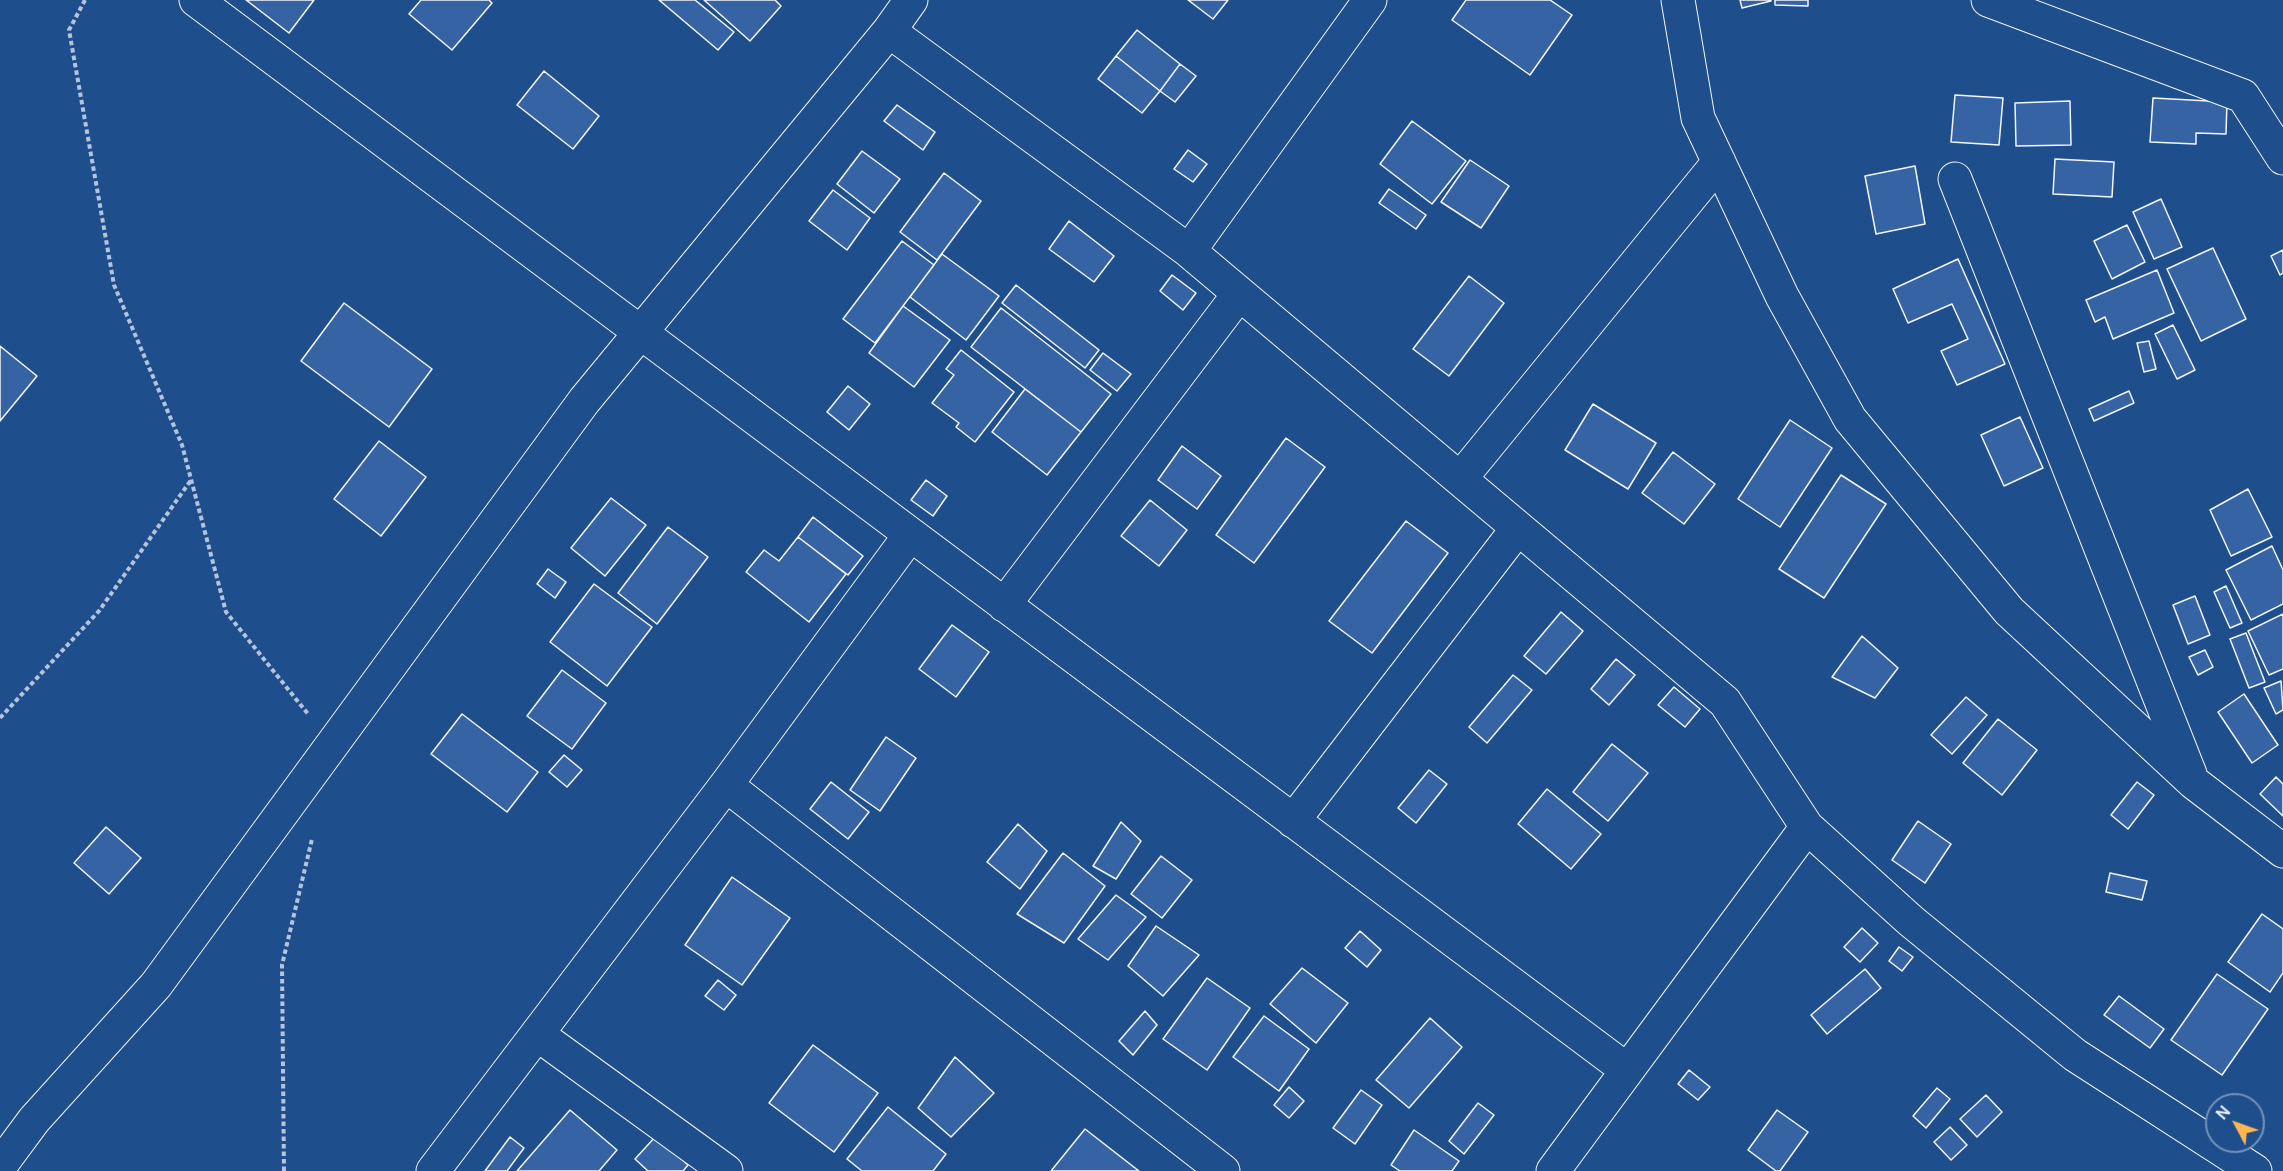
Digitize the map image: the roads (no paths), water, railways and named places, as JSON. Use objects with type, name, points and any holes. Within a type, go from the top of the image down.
[{"type":"street","points":[[196,0],[1293,822],[1628,1070]]},
{"type":"street","points":[[0,1166],[34,1120],[156,985],[334,746],[584,401],[889,31],[911,0]]},
{"type":"street","points":[[1189,251],[1370,0]]},
{"type":"street","points":[[1678,0],[1698,118],[1782,296],[1850,419],[2008,611],[2193,782],[2283,851]]},
{"type":"street","points":[[1988,0],[2243,96],[2283,158]]},
{"type":"street","points":[[889,31],[1189,251],[1725,702],[1807,827],[1911,921],[2075,1055],[2255,1171]]},
{"type":"street","points":[[1460,479],[1719,162]]},
{"type":"street","points":[[1955,179],[2193,782]]},
{"type":"street","points":[[1004,605],[1239,294]]},
{"type":"street","points":[[1293,822],[1518,528]]},
{"type":"street","points":[[433,1171],[726,785],[910,535]]},
{"type":"street","points":[[726,785],[1223,1171]]},
{"type":"street","points":[[1553,1171],[1807,827]]},
{"type":"street","points":[[537,1034],[726,1171]]}]
